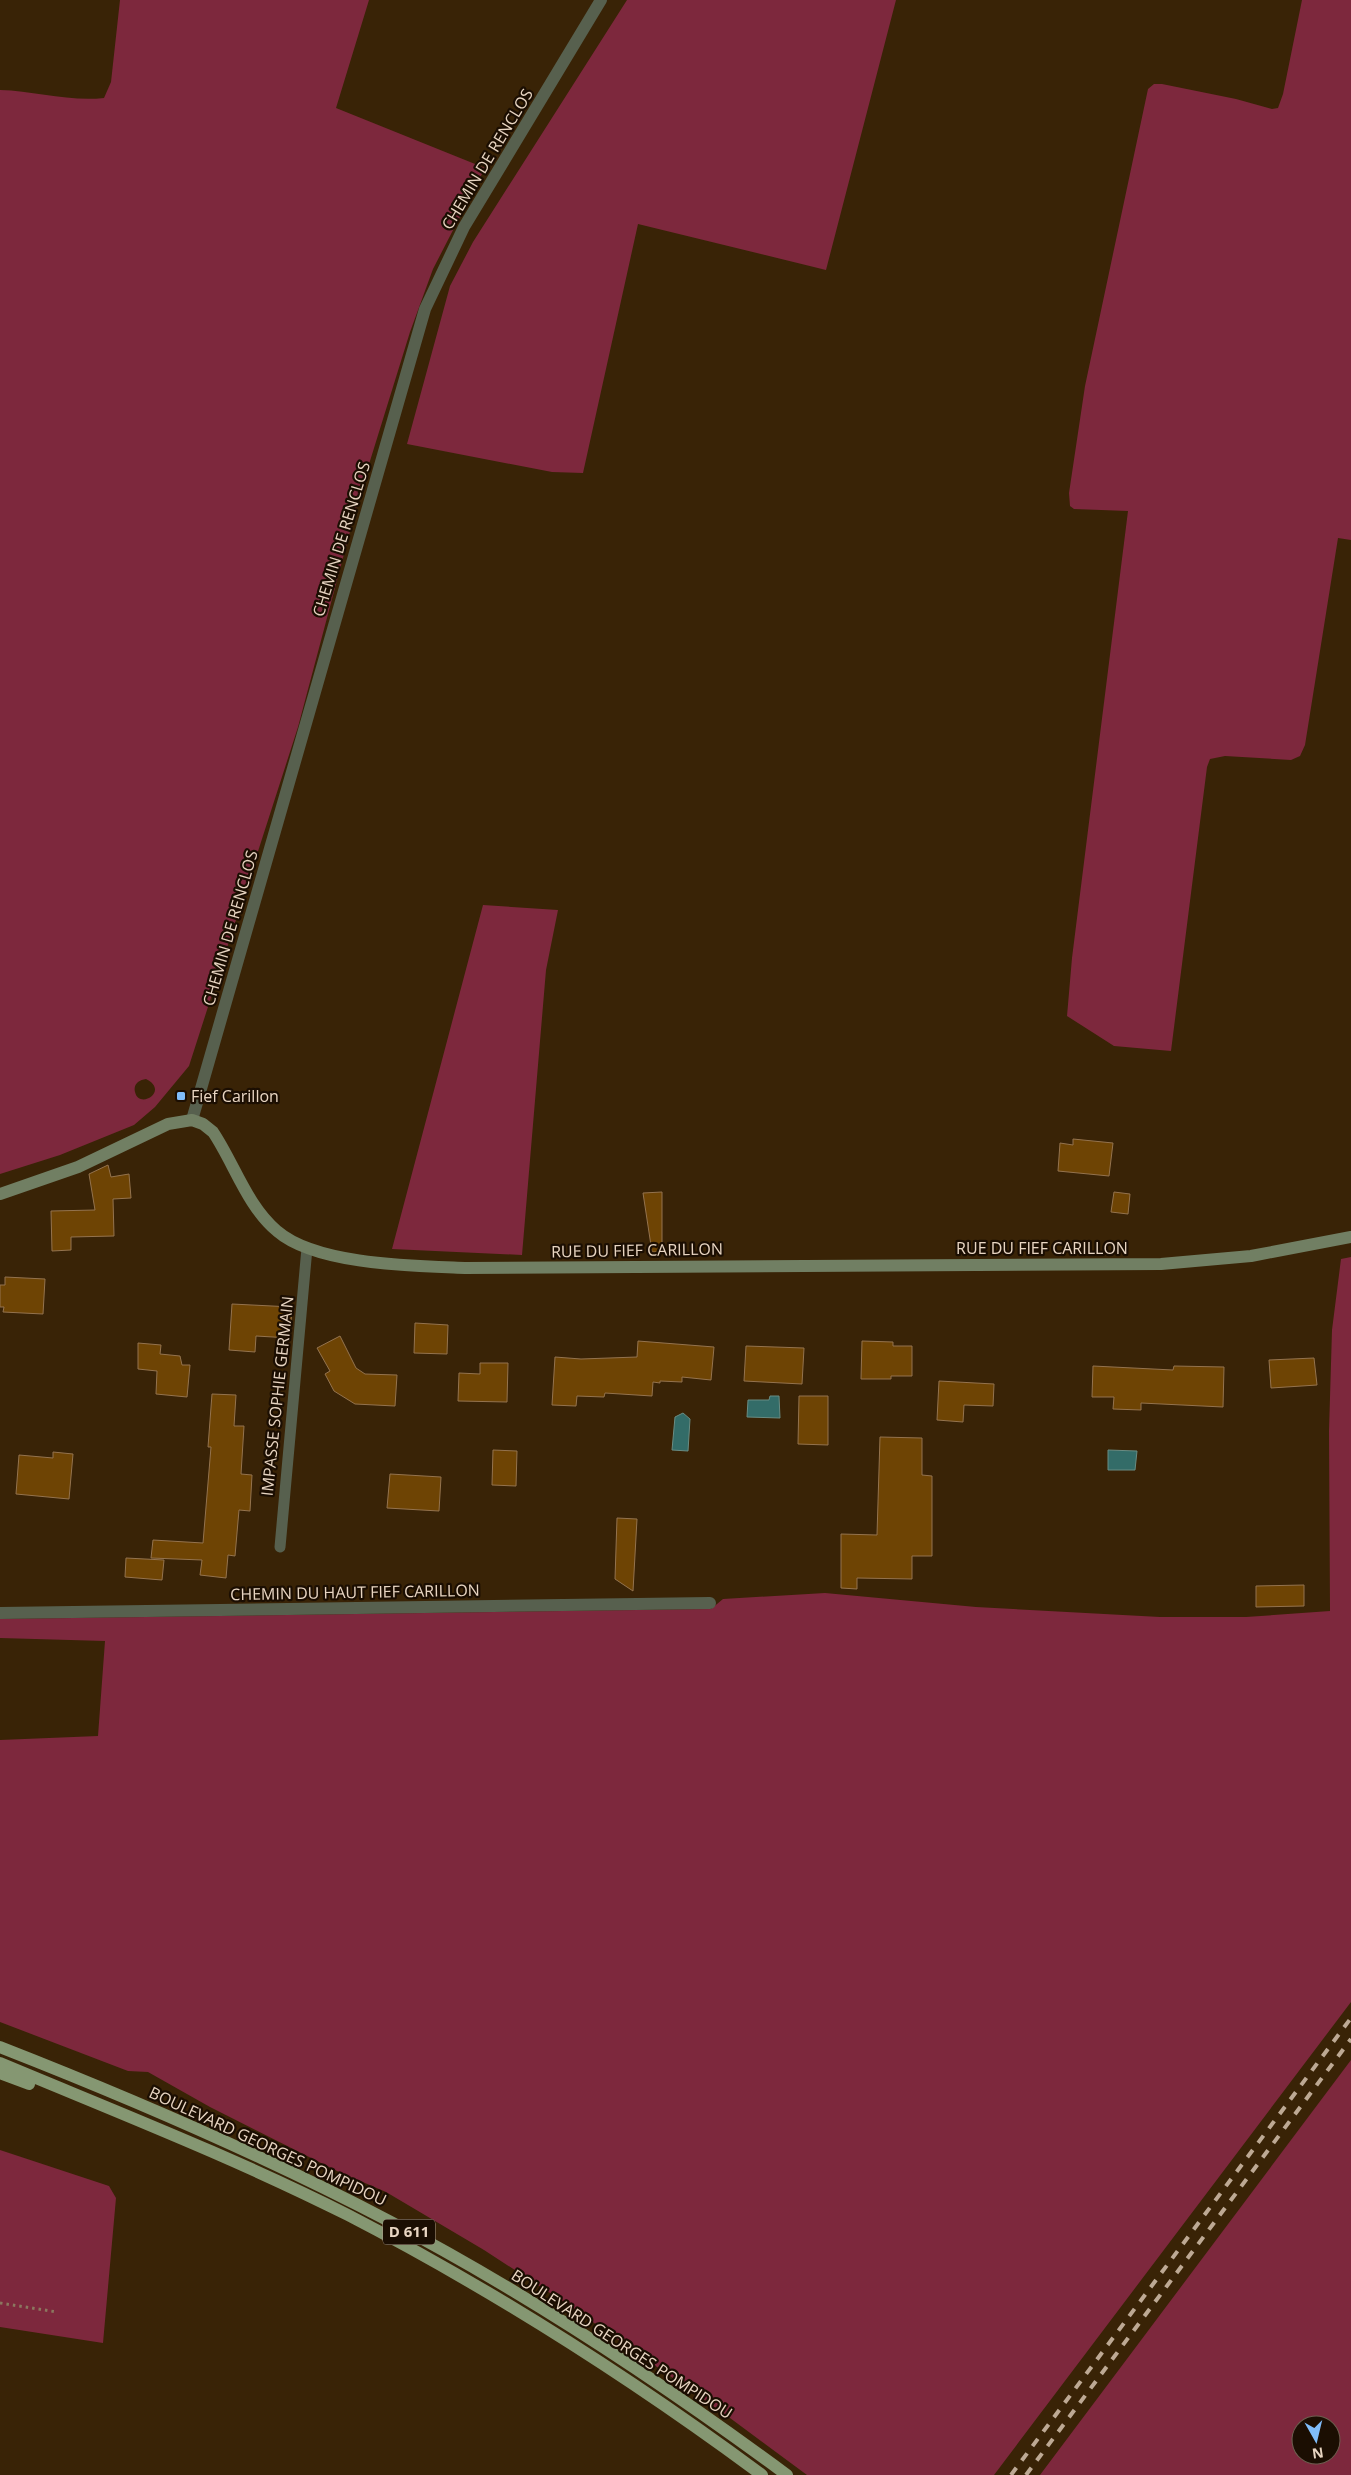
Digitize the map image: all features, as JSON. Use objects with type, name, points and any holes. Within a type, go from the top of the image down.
[{"type":"main road","name":"BOULEVARD GEORGES POMPIDOU","points":[[0,2047],[136,2101],[239,2147],[406,2230],[569,2325],[787,2475]]},
{"type":"main road","name":"BOULEVARD GEORGES POMPIDOU","points":[[0,2063],[231,2159],[348,2215],[492,2295],[619,2374],[762,2475]]},
{"type":"main road","points":[[0,2074],[231,2159]]},
{"type":"street","name":"CHEMIN DE RENCLOS","points":[[192,1120],[266,867],[344,584],[425,309],[464,227],[601,0]]},
{"type":"street","points":[[0,1194],[78,1167],[168,1124],[192,1120]]},
{"type":"street","name":"RUE DU FIEF CARILLON","points":[[192,1120],[203,1124],[212,1132],[253,1201],[276,1231],[294,1243],[307,1248],[357,1259],[409,1265],[465,1268],[842,1264],[1113,1265],[1214,1260],[1251,1256],[1351,1237]]},
{"type":"street","name":"CHEMIN DU HAUT FIEF CARILLON","points":[[0,1613],[710,1603]]},
{"type":"lane","name":"IMPASSE SOPHIE GERMAIN","points":[[280,1547],[307,1248]]},
{"type":"path","points":[[0,2303],[57,2312]]},
{"type":"shaded area","points":[[120,0],[369,0],[336,108],[485,168],[433,269],[410,332],[361,490],[298,727],[189,1066],[155,1107],[134,1125],[60,1155],[0,1174],[0,90],[91,99],[104,98],[111,82]],"holes":[[[146,1079],[153,1084],[155,1089],[151,1097],[147,1099],[138,1097],[135,1092],[137,1083]]]},
{"type":"shaded area","points":[[627,0],[896,0],[826,270],[638,224],[583,473],[552,472],[407,444],[450,286],[473,242]]},
{"type":"shaded area","points":[[1302,0],[1351,0],[1351,540],[1338,538],[1305,745],[1300,756],[1291,760],[1225,756],[1210,759],[1207,767],[1171,1051],[1114,1046],[1067,1016],[1072,958],[1128,511],[1074,509],[1070,506],[1069,493],[1085,386],[1148,89],[1154,84],[1162,84],[1236,99],[1272,109],[1278,108],[1283,94]]},
{"type":"shaded area","points":[[483,905],[558,910],[546,970],[522,1255],[392,1249]]},
{"type":"shaded area","points":[[1351,1257],[1351,2002],[994,2475],[807,2475],[730,2418],[567,2304],[484,2250],[386,2192],[337,2171],[210,2107],[148,2072],[128,2071],[0,2022],[0,1740],[98,1736],[105,1641],[0,1638],[0,1619],[711,1609],[723,1599],[825,1593],[976,1607],[1160,1617],[1246,1617],[1330,1611],[1329,1431],[1332,1330],[1341,1259]]},
{"type":"shaded area","points":[[1351,2060],[1351,2475],[1040,2475]]},
{"type":"shaded area","points":[[0,2150],[109,2186],[116,2198],[103,2343],[0,2327]]},
{"type":"water","points":[[770,1396],[779,1396],[780,1418],[747,1417],[748,1400],[769,1400]]},
{"type":"water","points":[[683,1413],[690,1419],[688,1451],[672,1450],[675,1417]]},
{"type":"water","points":[[1108,1450],[1137,1451],[1135,1470],[1108,1470]]},
{"type":"building","points":[[1073,1139],[1113,1143],[1109,1176],[1058,1171],[1060,1143],[1073,1145]]},
{"type":"building","points":[[108,1165],[111,1177],[129,1174],[131,1198],[113,1199],[114,1236],[71,1237],[71,1250],[52,1251],[51,1211],[95,1210],[89,1174]]},
{"type":"building","points":[[662,1192],[662,1252],[652,1252],[643,1193]]},
{"type":"building","points":[[1114,1192],[1130,1194],[1128,1214],[1111,1212]]},
{"type":"building","points":[[5,1277],[45,1279],[43,1314],[3,1312],[4,1307],[0,1307],[0,1285],[5,1285]]},
{"type":"building","points":[[232,1304],[292,1307],[290,1338],[256,1336],[255,1352],[229,1350]]},
{"type":"building","points":[[415,1323],[448,1325],[447,1354],[414,1353]]},
{"type":"building","points":[[340,1336],[356,1368],[365,1374],[397,1375],[395,1406],[355,1404],[334,1391],[325,1374],[330,1371],[317,1348]]},
{"type":"building","points":[[638,1341],[714,1347],[711,1380],[682,1377],[682,1382],[653,1382],[652,1396],[605,1393],[604,1397],[577,1396],[576,1406],[552,1405],[555,1357],[581,1359],[637,1357]]},
{"type":"building","points":[[862,1341],[893,1342],[893,1346],[912,1346],[912,1376],[891,1376],[891,1379],[861,1379]]},
{"type":"building","points":[[138,1343],[161,1345],[160,1354],[180,1356],[182,1365],[190,1365],[187,1397],[156,1394],[157,1371],[138,1369]]},
{"type":"building","points":[[746,1346],[804,1348],[802,1384],[744,1381]]},
{"type":"building","points":[[1314,1358],[1317,1385],[1271,1388],[1269,1360]]},
{"type":"building","points":[[480,1363],[508,1363],[507,1402],[458,1401],[459,1373],[480,1374]]},
{"type":"building","points":[[1093,1366],[1173,1370],[1174,1366],[1224,1367],[1223,1407],[1141,1403],[1141,1410],[1113,1409],[1114,1397],[1092,1397]]},
{"type":"building","points":[[939,1381],[994,1384],[993,1406],[964,1405],[963,1422],[937,1420]]},
{"type":"building","points":[[212,1394],[236,1395],[234,1426],[244,1426],[241,1474],[252,1475],[250,1511],[239,1510],[235,1556],[228,1555],[226,1578],[200,1575],[202,1560],[151,1558],[153,1540],[203,1543],[211,1447],[208,1447]]},
{"type":"building","points":[[799,1396],[828,1396],[828,1445],[798,1444]]},
{"type":"building","points":[[880,1437],[922,1438],[922,1475],[932,1476],[932,1556],[912,1556],[912,1579],[857,1578],[857,1589],[841,1588],[841,1534],[877,1535]]},
{"type":"building","points":[[493,1450],[517,1451],[516,1486],[492,1485]]},
{"type":"building","points":[[53,1452],[73,1454],[69,1499],[16,1494],[19,1455],[53,1458]]},
{"type":"building","points":[[390,1474],[441,1477],[439,1511],[387,1508]]},
{"type":"building","points":[[617,1518],[637,1519],[633,1591],[615,1579]]},
{"type":"building","points":[[126,1558],[164,1560],[162,1580],[125,1577]]},
{"type":"building","points":[[1304,1585],[1304,1606],[1256,1607],[1256,1586]]},
{"type":"railway","points":[[1011,2475],[1351,2018]]},
{"type":"railway","points":[[1026,2475],[1351,2039]]},
{"type":"place","name":"Fief Carillon","points":[[181,1096]]}]
